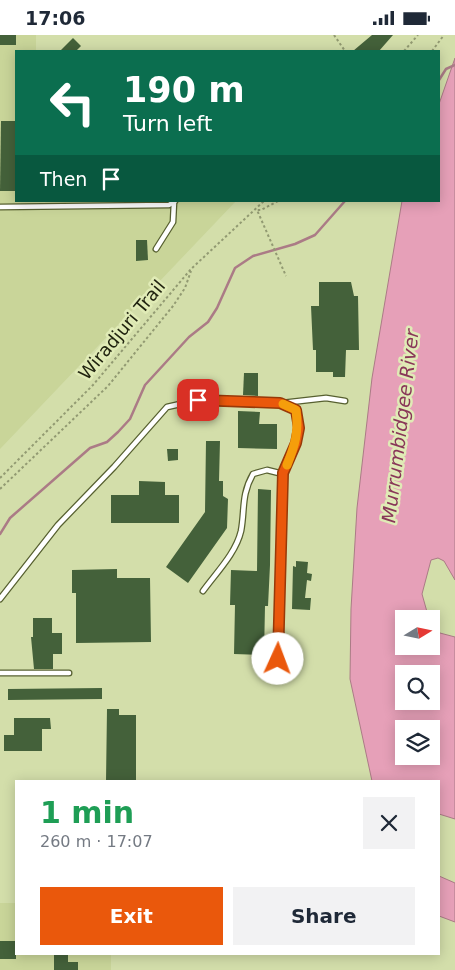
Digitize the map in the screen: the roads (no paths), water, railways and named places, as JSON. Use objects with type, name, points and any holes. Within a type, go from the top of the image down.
[{"type":"lane","points":[[0,207],[169,205],[174,202]]},
{"type":"lane","points":[[156,249],[173,222],[174,202]]},
{"type":"lane","points":[[0,599],[58,525],[114,467],[166,407],[198,400],[280,403],[326,397],[345,401]]},
{"type":"lane","points":[[278,659],[283,473],[296,443],[299,428],[296,410],[280,403]]},
{"type":"lane","points":[[204,591],[233,549],[241,532],[245,488],[252,474],[267,470],[283,473]]},
{"type":"lane","points":[[0,673],[70,673]]},
{"type":"water","name":"Murrumbidgee River","points":[[455,58],[455,580],[444,561],[438,558],[431,560],[422,594],[426,610],[395,610],[395,655],[440,655],[440,633],[455,637],[455,819],[440,814],[440,780],[372,780],[350,679],[351,609],[357,508],[372,378],[402,202],[440,202],[440,101]]},
{"type":"water","points":[[440,876],[455,883],[455,922],[440,916]]},
{"type":"waterway","points":[[440,78],[446,69],[455,65]]},
{"type":"waterway","points":[[0,534],[10,518],[90,448],[107,442],[130,419],[145,385],[189,337],[208,322],[217,308],[235,268],[253,256],[295,244],[315,235],[344,202]]}]
